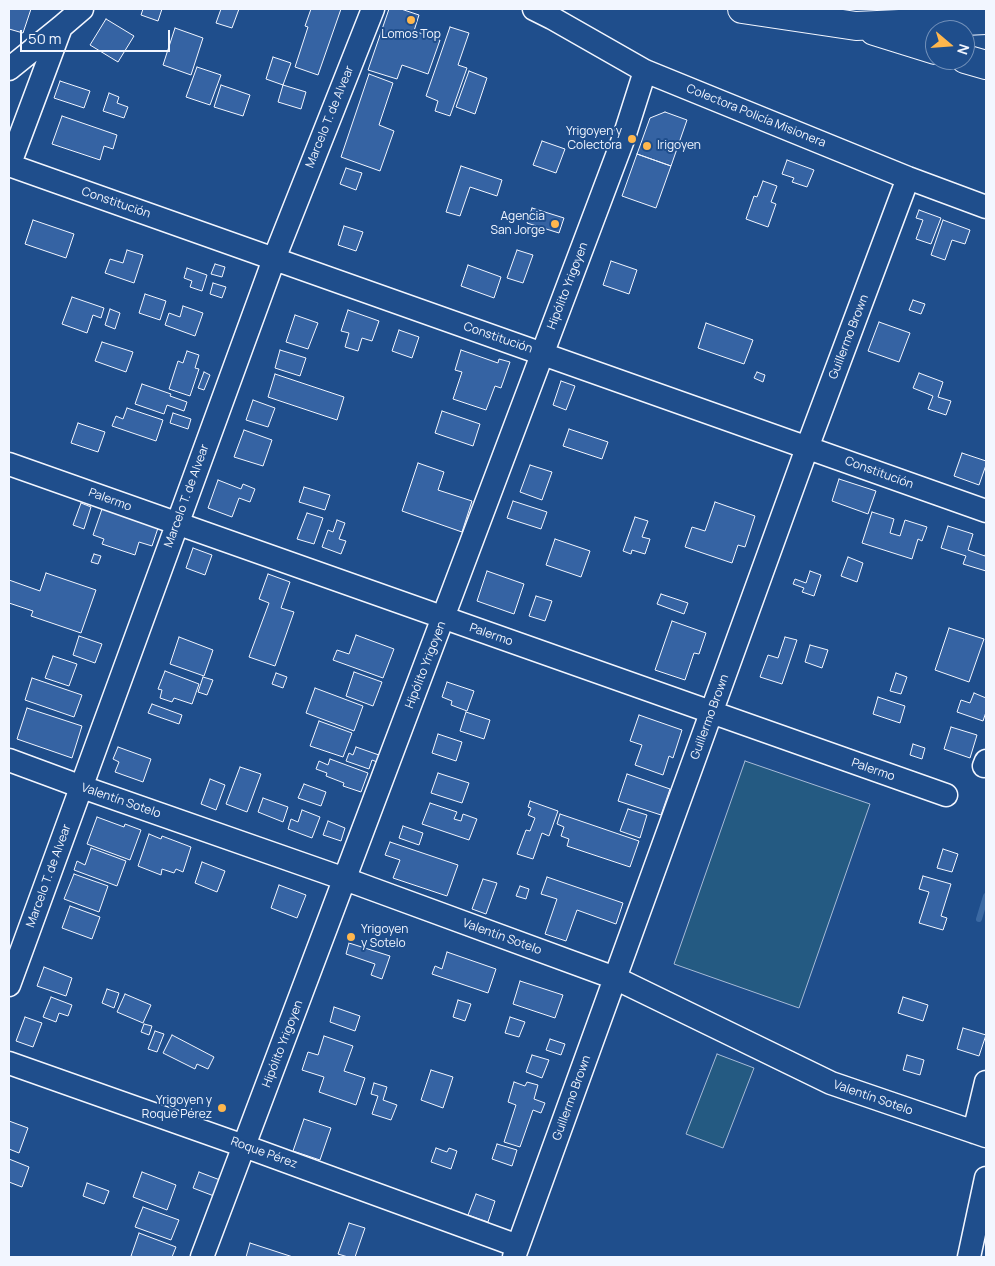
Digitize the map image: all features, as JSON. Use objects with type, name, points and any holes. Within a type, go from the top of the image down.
[{"type":"highway","points":[[742,9],[856,26],[925,47]]},
{"type":"highway","points":[[856,26],[986,20]]},
{"type":"street","points":[[9,68],[82,9]]},
{"type":"street","name":"Marcelo T. de Alvear","points":[[9,985],[274,259],[373,9]]},
{"type":"street","name":"Colectora Policía Misionera","points":[[534,9],[645,70],[908,178],[986,207]]},
{"type":"street","points":[[9,165],[62,27]]},
{"type":"street","name":"Hipólito Yrigoyen","points":[[202,1257],[624,137],[645,70]]},
{"type":"street","name":"Constitución","points":[[9,165],[986,511]]},
{"type":"street","name":"Guillermo Brown","points":[[516,1251],[807,448],[908,178]]},
{"type":"street","name":"Palermo","points":[[9,464],[946,796]]},
{"type":"street","name":"Valentín Sotelo","points":[[9,760],[345,879],[615,978],[831,1083],[980,1134]]},
{"type":"street","name":"Roque Pérez","points":[[9,1062],[244,1146],[516,1251]]},
{"type":"street","points":[[980,1134],[986,1082]]},
{"type":"street","points":[[969,1257],[986,1178]]},
{"type":"shaded area","points":[[745,761],[870,804],[799,1008],[674,964]]},
{"type":"shaded area","points":[[717,1054],[754,1068],[723,1148],[686,1134]]},
{"type":"building","points":[[9,9],[31,9],[23,33],[9,29]]},
{"type":"building","points":[[143,9],[162,9],[158,21],[141,15]]},
{"type":"building","points":[[221,9],[239,9],[232,28],[216,23]]},
{"type":"building","points":[[311,9],[341,9],[318,75],[295,67],[308,27],[305,26]]},
{"type":"building","points":[[389,9],[401,9],[419,15],[414,31],[440,40],[428,74],[402,65],[397,79],[368,70]]},
{"type":"building","points":[[106,19],[134,36],[118,62],[90,45]]},
{"type":"building","points":[[450,27],[469,33],[458,65],[467,68],[450,116],[435,111],[438,101],[426,96]]},
{"type":"building","points":[[175,28],[203,38],[191,75],[163,65]]},
{"type":"building","points":[[273,57],[291,63],[283,85],[266,79]]},
{"type":"building","points":[[197,67],[221,75],[210,105],[186,97]]},
{"type":"building","points":[[469,71],[487,78],[475,114],[456,107]]},
{"type":"building","points":[[369,74],[393,83],[379,125],[394,131],[380,171],[341,157]]},
{"type":"building","points":[[60,81],[90,91],[84,108],[54,98]]},
{"type":"building","points":[[221,85],[250,95],[243,116],[214,107]]},
{"type":"building","points":[[283,85],[306,92],[301,109],[278,102]]},
{"type":"building","points":[[109,93],[119,97],[117,103],[128,107],[124,118],[103,111]]},
{"type":"building","points":[[665,112],[687,120],[671,166],[637,154],[650,118]]},
{"type":"building","points":[[62,116],[117,135],[113,149],[104,146],[100,160],[52,144]]},
{"type":"building","points":[[542,141],[565,149],[556,173],[533,165]]},
{"type":"building","points":[[637,154],[671,166],[656,208],[622,196]]},
{"type":"building","points":[[787,160],[814,170],[807,187],[792,182],[794,178],[782,174]]},
{"type":"building","points":[[461,166],[502,180],[497,196],[470,187],[460,216],[446,212]]},
{"type":"building","points":[[346,168],[362,173],[356,190],[340,184]]},
{"type":"building","points":[[763,181],[777,186],[771,202],[776,204],[768,227],[746,219],[754,196],[757,197]]},
{"type":"building","points":[[532,208],[564,218],[559,233],[527,223]]},
{"type":"building","points":[[919,210],[941,218],[931,244],[916,239],[923,220],[916,218]]},
{"type":"building","points":[[33,220],[74,234],[66,258],[25,244]]},
{"type":"building","points":[[943,220],[970,230],[965,244],[952,240],[945,260],[931,255]]},
{"type":"building","points":[[344,226],[363,232],[356,251],[338,245]]},
{"type":"building","points":[[127,250],[143,255],[134,283],[105,273],[110,259],[123,263]]},
{"type":"building","points":[[517,250],[533,255],[523,283],[507,278]]},
{"type":"building","points":[[611,261],[637,270],[629,294],[603,285]]},
{"type":"building","points":[[215,264],[225,267],[222,277],[211,274]]},
{"type":"building","points":[[468,265],[501,277],[494,298],[461,286]]},
{"type":"building","points":[[187,268],[207,275],[202,291],[190,287],[192,281],[184,278]]},
{"type":"building","points":[[213,283],[226,287],[222,298],[210,294]]},
{"type":"building","points":[[145,294],[166,301],[160,320],[139,313]]},
{"type":"building","points":[[72,297],[104,308],[101,318],[93,315],[87,333],[62,324]]},
{"type":"building","points":[[913,300],[925,304],[921,314],[909,310]]},
{"type":"building","points":[[183,306],[203,313],[195,336],[165,325],[169,313],[180,317]]},
{"type":"building","points":[[110,309],[120,313],[115,329],[105,325]]},
{"type":"building","points":[[348,310],[379,321],[372,341],[362,338],[358,351],[345,347],[349,333],[341,331]]},
{"type":"building","points":[[295,315],[318,323],[308,349],[286,342]]},
{"type":"building","points":[[879,322],[910,333],[899,362],[868,351]]},
{"type":"building","points":[[706,323],[753,340],[744,364],[698,348]]},
{"type":"building","points":[[399,330],[419,337],[412,358],[392,351]]},
{"type":"building","points":[[102,342],[133,352],[126,372],[95,361]]},
{"type":"building","points":[[280,350],[306,358],[300,376],[275,368]]},
{"type":"building","points":[[461,350],[498,363],[499,359],[510,362],[501,388],[495,386],[486,410],[453,399],[462,372],[455,370]]},
{"type":"building","points":[[187,351],[199,355],[195,368],[199,369],[190,396],[169,389],[178,361],[183,363]]},
{"type":"building","points":[[204,372],[210,375],[204,390],[198,388]]},
{"type":"building","points":[[757,372],[765,375],[763,382],[754,378]]},
{"type":"building","points":[[919,373],[943,382],[938,397],[951,401],[946,415],[928,409],[933,396],[913,388]]},
{"type":"building","points":[[275,374],[344,397],[337,420],[268,397]]},
{"type":"building","points":[[561,381],[575,386],[566,410],[553,405]]},
{"type":"building","points":[[142,384],[187,402],[184,411],[167,405],[164,414],[135,404]]},
{"type":"building","points":[[253,400],[275,408],[268,427],[246,420]]},
{"type":"building","points":[[127,408],[163,420],[156,441],[112,426],[116,416],[123,419]]},
{"type":"building","points":[[442,411],[480,424],[473,446],[435,433]]},
{"type":"building","points":[[173,413],[191,419],[188,429],[170,423]]},
{"type":"building","points":[[78,423],[105,432],[98,452],[71,443]]},
{"type":"building","points":[[569,429],[608,442],[602,459],[563,446]]},
{"type":"building","points":[[244,430],[272,440],[263,466],[234,457]]},
{"type":"building","points":[[962,453],[986,461],[979,485],[954,476]]},
{"type":"building","points":[[418,463],[444,472],[438,490],[472,501],[462,532],[402,511]]},
{"type":"building","points":[[530,465],[552,472],[542,500],[520,492]]},
{"type":"building","points":[[839,479],[876,491],[868,514],[832,501]]},
{"type":"building","points":[[218,480],[241,489],[243,484],[255,489],[250,502],[239,498],[232,517],[208,508]]},
{"type":"building","points":[[304,487],[330,495],[325,510],[299,502]]},
{"type":"building","points":[[513,501],[547,512],[541,529],[507,518]]},
{"type":"building","points":[[715,502],[755,516],[745,547],[738,545],[732,563],[685,547],[692,527],[705,531]]},
{"type":"building","points":[[81,503],[91,507],[84,529],[73,525]]},
{"type":"building","points":[[102,509],[158,528],[152,546],[139,542],[135,555],[102,544],[104,539],[93,535]]},
{"type":"building","points":[[872,512],[894,519],[890,533],[900,536],[905,520],[927,527],[922,541],[918,539],[912,559],[862,543]]},
{"type":"building","points":[[307,513],[323,518],[314,544],[297,539]]},
{"type":"building","points":[[635,517],[648,521],[642,537],[650,539],[645,554],[632,550],[631,554],[623,551]]},
{"type":"building","points":[[337,520],[345,523],[339,539],[346,541],[341,554],[322,547],[328,530],[333,532]]},
{"type":"building","points":[[948,526],[973,534],[968,550],[985,556],[986,551],[986,571],[963,564],[966,556],[941,548]]},
{"type":"building","points":[[555,539],[590,551],[581,577],[546,565]]},
{"type":"building","points":[[193,548],[212,555],[205,575],[186,568]]},
{"type":"building","points":[[94,554],[101,556],[98,564],[91,562]]},
{"type":"building","points":[[848,557],[863,563],[857,582],[841,576]]},
{"type":"building","points":[[487,571],[524,584],[514,614],[477,601]]},
{"type":"building","points":[[810,571],[821,575],[814,596],[802,592],[804,588],[793,584],[795,579],[806,583]]},
{"type":"building","points":[[46,573],[96,590],[81,633],[31,616],[33,611],[9,603],[9,580],[40,591]]},
{"type":"building","points":[[268,574],[290,582],[281,608],[294,612],[275,666],[249,657],[269,603],[259,599]]},
{"type":"building","points":[[661,594],[688,603],[684,614],[657,604]]},
{"type":"building","points":[[536,596],[552,601],[545,621],[529,616]]},
{"type":"building","points":[[672,621],[706,633],[699,654],[694,653],[685,680],[655,670]]},
{"type":"building","points":[[949,628],[984,639],[969,682],[935,670]]},
{"type":"building","points":[[356,635],[394,649],[383,678],[333,660],[337,650],[349,654]]},
{"type":"building","points":[[79,636],[102,644],[95,663],[73,655]]},
{"type":"building","points":[[179,637],[213,650],[204,676],[170,664]]},
{"type":"building","points":[[785,637],[797,640],[782,684],[760,677],[768,655],[778,658]]},
{"type":"building","points":[[810,645],[828,650],[822,668],[805,662]]},
{"type":"building","points":[[53,656],[77,664],[69,686],[45,678]]},
{"type":"building","points":[[165,671],[199,684],[192,704],[174,698],[172,702],[160,698],[162,690],[158,689]]},
{"type":"building","points":[[354,672],[382,682],[373,706],[346,696]]},
{"type":"building","points":[[276,673],[287,677],[283,688],[272,684]]},
{"type":"building","points":[[896,673],[907,677],[901,694],[890,691]]},
{"type":"building","points":[[203,677],[213,680],[207,695],[198,692]]},
{"type":"building","points":[[32,678],[82,695],[74,717],[25,700]]},
{"type":"building","points":[[447,682],[474,691],[467,711],[451,705],[452,701],[442,697]]},
{"type":"building","points":[[315,688],[363,706],[354,731],[306,713]]},
{"type":"building","points":[[974,693],[986,698],[986,712],[983,721],[957,712],[961,700],[970,703]]},
{"type":"building","points":[[878,697],[905,706],[900,723],[873,714]]},
{"type":"building","points":[[152,704],[182,715],[179,724],[148,713]]},
{"type":"building","points":[[27,708],[82,726],[72,758],[17,739]]},
{"type":"building","points":[[466,712],[490,720],[484,739],[460,731]]},
{"type":"building","points":[[639,715],[682,730],[673,758],[669,756],[663,775],[635,765],[642,745],[630,741]]},
{"type":"building","points":[[319,721],[352,733],[343,757],[310,746]]},
{"type":"building","points":[[951,727],[977,735],[970,758],[944,749]]},
{"type":"building","points":[[438,734],[462,742],[456,761],[432,753]]},
{"type":"building","points":[[913,744],[925,748],[922,759],[910,755]]},
{"type":"building","points":[[118,747],[151,759],[143,782],[115,772],[119,762],[113,759]]},
{"type":"building","points":[[356,747],[379,755],[377,762],[372,760],[369,769],[346,761],[349,753],[353,755]]},
{"type":"building","points":[[330,759],[368,773],[361,792],[343,786],[344,783],[326,776],[327,773],[316,769],[319,761],[328,765]]},
{"type":"building","points":[[240,767],[261,774],[247,812],[226,804]]},
{"type":"building","points":[[438,773],[469,783],[462,803],[431,793]]},
{"type":"building","points":[[627,774],[670,789],[661,815],[618,801]]},
{"type":"building","points":[[210,779],[225,785],[216,810],[201,804]]},
{"type":"building","points":[[304,784],[326,792],[321,806],[298,798]]},
{"type":"building","points":[[263,798],[288,807],[283,822],[258,812]]},
{"type":"building","points":[[530,801],[558,811],[549,836],[542,833],[533,859],[517,854],[526,830],[530,831],[535,818],[528,815],[531,808],[528,807]]},
{"type":"building","points":[[430,803],[457,812],[454,819],[461,821],[463,814],[477,819],[469,840],[422,824]]},
{"type":"building","points":[[628,809],[647,815],[640,838],[620,831]]},
{"type":"building","points":[[302,810],[320,817],[312,838],[288,829],[291,819],[298,822]]},
{"type":"building","points":[[560,814],[639,841],[630,867],[567,846],[569,839],[561,836],[564,827],[557,824]]},
{"type":"building","points":[[97,817],[124,827],[125,824],[141,830],[130,860],[87,844]]},
{"type":"building","points":[[328,821],[345,828],[341,841],[323,835]]},
{"type":"building","points":[[403,826],[423,833],[419,845],[399,838]]},
{"type":"building","points":[[149,834],[161,839],[162,836],[191,847],[183,872],[176,869],[174,873],[162,869],[161,875],[138,866]]},
{"type":"building","points":[[390,842],[458,865],[447,896],[393,878],[400,860],[385,855]]},
{"type":"building","points":[[91,848],[126,861],[117,886],[74,870],[77,861],[85,865]]},
{"type":"building","points":[[943,849],[958,854],[952,872],[937,868]]},
{"type":"building","points":[[202,862],[225,871],[217,892],[195,883]]},
{"type":"building","points":[[74,874],[108,886],[99,912],[64,899]]},
{"type":"building","points":[[923,876],[951,884],[941,916],[947,918],[943,930],[919,923],[929,892],[919,889]]},
{"type":"building","points":[[547,877],[623,903],[616,924],[577,910],[566,941],[545,934],[557,899],[541,894]]},
{"type":"building","points":[[483,879],[497,883],[486,914],[472,909]]},
{"type":"building","points":[[279,885],[306,895],[297,918],[271,908]]},
{"type":"building","points":[[520,886],[529,889],[526,899],[516,896]]},
{"type":"building","points":[[70,906],[100,917],[92,939],[62,928]]},
{"type":"building","points":[[349,943],[390,956],[382,979],[371,975],[375,964],[346,954]]},
{"type":"building","points":[[447,952],[496,969],[488,993],[432,974],[435,966],[442,969]]},
{"type":"building","points":[[44,967],[72,978],[66,996],[37,986]]},
{"type":"building","points":[[520,981],[563,995],[555,1018],[513,1004]]},
{"type":"building","points":[[107,989],[119,993],[114,1008],[102,1003]]},
{"type":"building","points":[[125,994],[151,1005],[143,1023],[117,1012]]},
{"type":"building","points":[[51,997],[72,1005],[68,1016],[59,1013],[56,1022],[43,1017]]},
{"type":"building","points":[[903,997],[928,1005],[923,1021],[898,1013]]},
{"type":"building","points":[[458,1000],[471,1004],[465,1021],[453,1017]]},
{"type":"building","points":[[334,1007],[360,1016],[355,1031],[330,1022]]},
{"type":"building","points":[[25,1017],[42,1023],[33,1047],[16,1041]]},
{"type":"building","points":[[510,1017],[525,1022],[519,1037],[505,1033]]},
{"type":"building","points":[[144,1024],[152,1026],[149,1035],[141,1032]]},
{"type":"building","points":[[963,1028],[986,1035],[979,1056],[957,1049]]},
{"type":"building","points":[[155,1031],[164,1034],[157,1052],[148,1049]]},
{"type":"building","points":[[172,1035],[214,1057],[208,1069],[197,1064],[195,1069],[163,1053]]},
{"type":"building","points":[[324,1036],[353,1046],[344,1071],[365,1078],[356,1105],[319,1092],[324,1077],[302,1070],[308,1052],[318,1055]]},
{"type":"building","points":[[550,1039],[565,1044],[561,1055],[546,1050]]},
{"type":"building","points":[[532,1055],[549,1060],[542,1078],[526,1072]]},
{"type":"building","points":[[907,1055],[924,1060],[920,1075],[903,1070]]},
{"type":"building","points":[[431,1070],[453,1077],[443,1108],[421,1100]]},
{"type":"building","points":[[514,1082],[525,1086],[527,1082],[538,1085],[534,1099],[545,1103],[541,1113],[533,1110],[520,1147],[504,1142],[516,1105],[508,1102]]},
{"type":"building","points":[[374,1083],[387,1087],[383,1100],[397,1105],[391,1120],[372,1114],[378,1096],[371,1094]]},
{"type":"building","points":[[304,1119],[331,1128],[320,1160],[293,1151]]},
{"type":"building","points":[[9,1121],[28,1128],[19,1153],[9,1149]]},
{"type":"building","points":[[497,1144],[517,1150],[512,1166],[492,1159]]},
{"type":"building","points":[[436,1148],[447,1152],[449,1148],[457,1151],[451,1169],[431,1162]]},
{"type":"building","points":[[9,1159],[29,1167],[22,1187],[9,1182]]},
{"type":"building","points":[[142,1172],[176,1185],[167,1210],[133,1197]]},
{"type":"building","points":[[199,1172],[220,1180],[214,1196],[193,1188]]},
{"type":"building","points":[[87,1183],[109,1191],[104,1204],[83,1196]]},
{"type":"building","points":[[476,1194],[495,1201],[488,1222],[468,1215]]},
{"type":"building","points":[[143,1207],[179,1220],[171,1240],[135,1227]]},
{"type":"building","points":[[349,1223],[365,1228],[355,1257],[338,1254]]},
{"type":"building","points":[[139,1233],[176,1247],[172,1257],[131,1256]]},
{"type":"building","points":[[250,1243],[293,1257],[246,1257]]},
{"type":"waterway","points":[[979,919],[986,896]]},
{"type":"place","name":"Lomos Top","points":[[411,20]]},
{"type":"place","name":"Yrigoyen y Colectora","points":[[632,139]]},
{"type":"place","name":"Irigoyen","points":[[647,146]]},
{"type":"place","name":"Agencia San Jorge","points":[[555,224]]},
{"type":"place","name":"Yrigoyen y Sotelo","points":[[351,937]]},
{"type":"place","name":"Yrigoyen y Roque Pérez","points":[[222,1108]]}]
